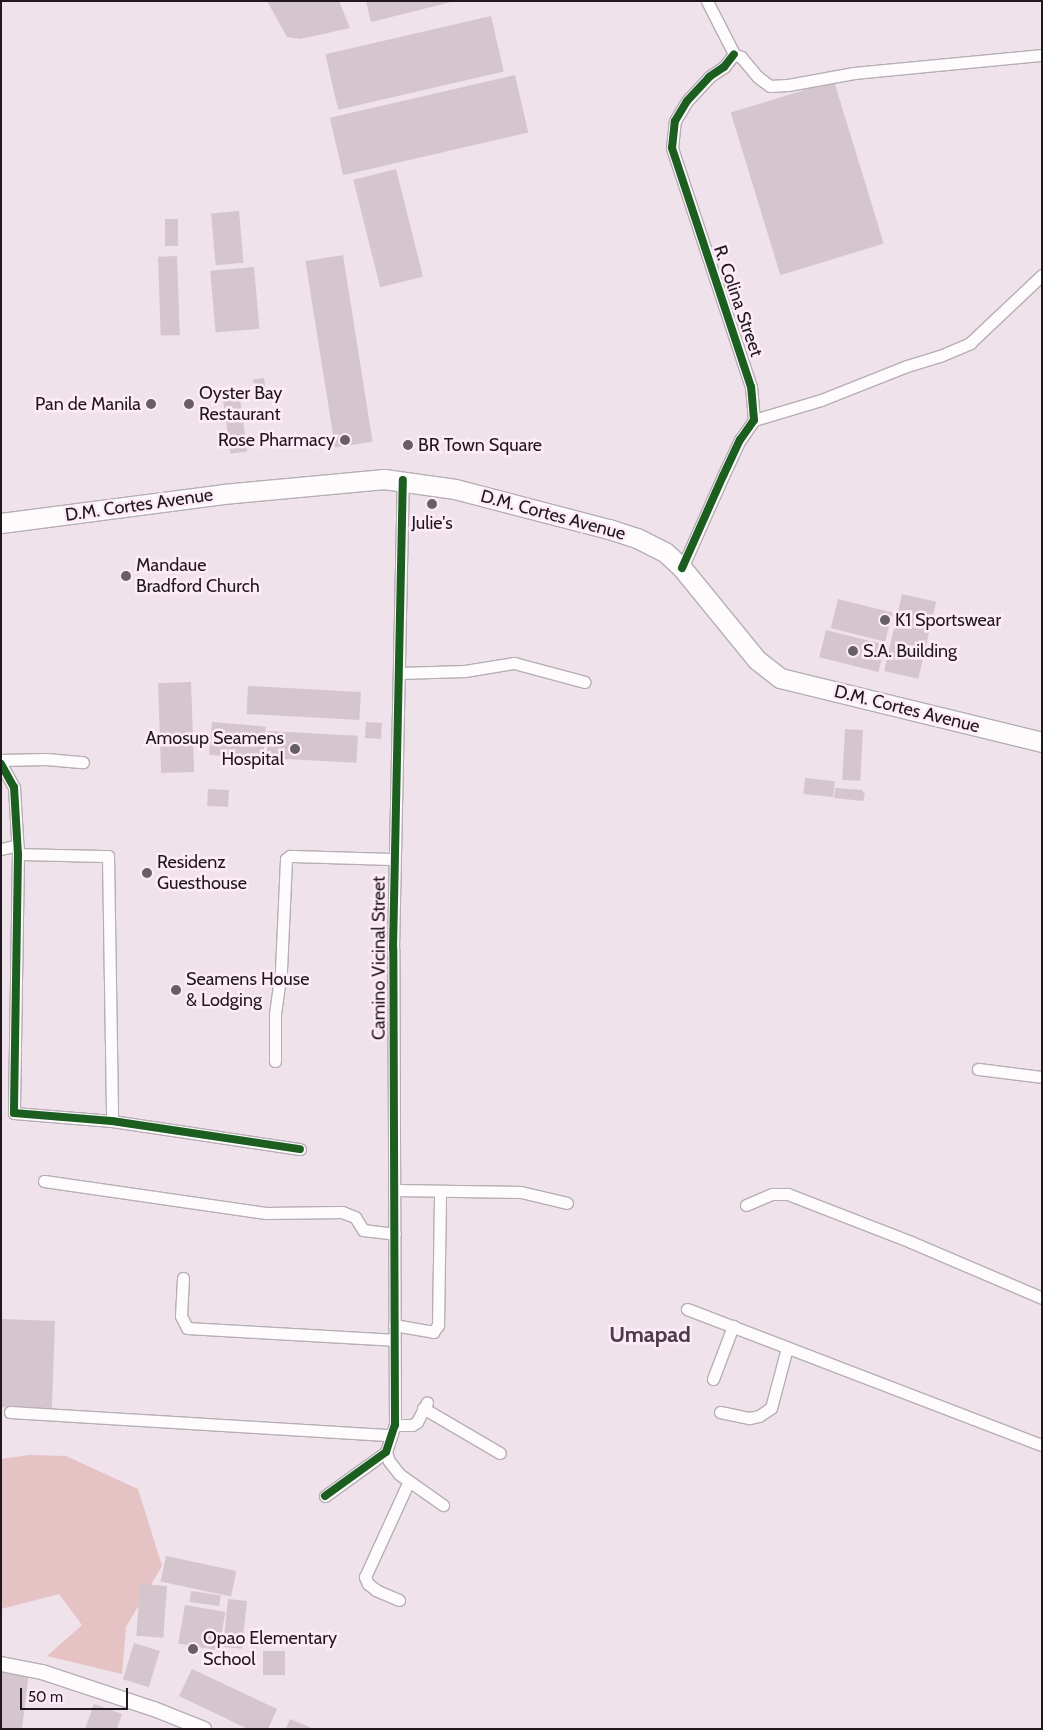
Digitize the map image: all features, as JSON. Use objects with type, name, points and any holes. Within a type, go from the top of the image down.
[{"type":"highway","name":"D.M. Cortes Avenue","points":[[1,523],[223,494],[384,480],[404,480],[455,489],[609,528],[658,548],[682,568],[757,660],[780,678],[1042,742]]},
{"type":"street","points":[[707,1],[734,54],[741,57],[758,77],[770,86],[788,85],[854,73],[1042,55]]},
{"type":"street","name":"R. Colina Street","points":[[734,54],[724,67],[709,77],[687,101],[675,121],[672,148],[751,387],[754,420]]},
{"type":"street","points":[[682,568],[726,468],[740,440],[754,420],[822,400],[906,366],[940,356],[970,343],[1042,274]]},
{"type":"street","name":"Camino Vicinal Street","points":[[386,1452],[392,1430],[394,1325],[394,859],[400,708],[399,673],[404,480]]},
{"type":"street","points":[[399,673],[465,671],[514,663],[585,682]]},
{"type":"street","points":[[83,762],[46,759],[1,762],[14,787],[18,850],[14,1113],[112,1121],[300,1149]]},
{"type":"street","points":[[1,849],[108,856],[112,1121]]},
{"type":"street","points":[[275,1061],[275,1014],[282,962],[286,859],[290,856],[394,859]]},
{"type":"street","points":[[978,1069],[1042,1076]]},
{"type":"street","points":[[44,1181],[266,1213],[342,1212],[355,1217],[363,1230],[395,1234]]},
{"type":"street","points":[[395,1190],[521,1192],[567,1203]]},
{"type":"street","points":[[394,1325],[433,1332],[438,1325],[440,1191]]},
{"type":"street","points":[[746,1205],[772,1194],[788,1194],[911,1242],[1042,1298]]},
{"type":"street","points":[[183,1278],[181,1316],[186,1328],[393,1340]]},
{"type":"street","points":[[687,1309],[1042,1445]]},
{"type":"street","points":[[713,1379],[733,1326]]},
{"type":"street","points":[[720,1412],[749,1418],[759,1416],[770,1408],[787,1348]]},
{"type":"street","points":[[10,1412],[392,1430],[417,1422],[425,1405],[500,1453]]},
{"type":"street","points":[[325,1496],[386,1452],[389,1461],[408,1482],[443,1505]]},
{"type":"street","points":[[399,1600],[376,1590],[368,1584],[365,1577],[408,1482]]},
{"type":"street","points":[[1,1664],[51,1675],[154,1709],[204,1729]]},
{"type":"shaded area","points":[[29,1455],[66,1456],[138,1489],[162,1566],[126,1627],[122,1674],[47,1656],[82,1625],[59,1594],[1,1609],[1,1459]]},
{"type":"building","points":[[267,1],[339,1],[350,28],[300,39],[287,37]]},
{"type":"building","points":[[366,1],[451,1],[451,2],[371,22]]},
{"type":"building","points":[[491,16],[504,72],[338,110],[325,54]]},
{"type":"building","points":[[515,75],[528,132],[343,175],[330,118]]},
{"type":"building","points":[[834,81],[884,244],[780,275],[731,113]]},
{"type":"building","points":[[396,169],[423,277],[380,287],[353,180]]},
{"type":"building","points":[[239,211],[244,263],[216,265],[211,213]]},
{"type":"building","points":[[165,219],[178,219],[178,246],[165,246]]},
{"type":"building","points":[[343,255],[373,442],[335,448],[305,261]]},
{"type":"building","points":[[177,256],[180,335],[161,336],[158,257]]},
{"type":"building","points":[[254,267],[259,329],[216,333],[210,271]]},
{"type":"building","points":[[264,378],[267,400],[256,401],[253,380]]},
{"type":"building","points":[[240,399],[247,451],[231,454],[223,401]]},
{"type":"building","points":[[902,594],[936,602],[918,679],[884,671]]},
{"type":"building","points":[[838,599],[892,613],[885,642],[831,628]]},
{"type":"building","name":"S.A. Building","points":[[826,630],[885,645],[878,672],[819,657]]},
{"type":"building","points":[[191,682],[194,772],[161,773],[158,683]]},
{"type":"building","points":[[248,686],[361,692],[359,720],[247,714]]},
{"type":"building","points":[[212,722],[266,727],[263,760],[209,755]]},
{"type":"building","points":[[366,722],[382,723],[381,739],[365,738]]},
{"type":"building","points":[[845,729],[863,730],[860,781],[842,780]]},
{"type":"building","points":[[268,731],[358,736],[356,763],[267,758]]},
{"type":"building","points":[[805,778],[835,781],[833,797],[803,794]]},
{"type":"building","points":[[835,788],[862,790],[865,794],[863,801],[834,798]]},
{"type":"building","points":[[208,789],[229,790],[228,807],[207,806]]},
{"type":"building","points":[[1,1319],[55,1321],[52,1409],[1,1407]]},
{"type":"building","points":[[166,1556],[236,1571],[231,1596],[161,1581]]},
{"type":"building","points":[[140,1584],[167,1586],[163,1638],[136,1636]]},
{"type":"building","points":[[191,1591],[221,1595],[219,1606],[189,1602]]},
{"type":"building","points":[[228,1599],[247,1601],[242,1649],[223,1647]]},
{"type":"building","points":[[185,1605],[225,1612],[219,1651],[178,1643]]},
{"type":"building","points":[[134,1643],[160,1651],[149,1687],[123,1679]]},
{"type":"building","points":[[263,1651],[285,1651],[285,1675],[263,1675]]},
{"type":"building","points":[[1,1668],[29,1672],[22,1729],[1,1729]]},
{"type":"building","points":[[192,1669],[277,1709],[268,1729],[248,1729],[179,1696]]},
{"type":"building","points":[[94,1704],[122,1714],[117,1729],[85,1729]]},
{"type":"building","points":[[290,1719],[314,1729],[286,1729]]},
{"type":"cycle path","points":[[682,568],[740,440],[754,420],[751,387],[672,148],[675,121],[687,101],[709,77],[724,67],[734,54]]},
{"type":"cycle path","points":[[325,1496],[386,1452],[395,1425],[393,949],[403,480]]},
{"type":"cycle path","points":[[1,764],[14,787],[18,854],[14,1113],[112,1121],[300,1149]]},
{"type":"place","name":"Pan de Manila","points":[[151,404]]},
{"type":"place","name":"Oyster Bay Restaurant","points":[[189,404]]},
{"type":"place","name":"Rose Pharmacy","points":[[345,440]]},
{"type":"place","name":"BR Town Square","points":[[408,445]]},
{"type":"place","name":"Julie's","points":[[432,504]]},
{"type":"place","name":"Mandaue Bradford Church","points":[[126,576]]},
{"type":"place","name":"K1 Sportswear","points":[[885,620]]},
{"type":"place","name":"S.A. Building","points":[[853,651]]},
{"type":"place","name":"Amosup Seamens Hospital","points":[[295,749]]},
{"type":"place","name":"Residenz Guesthouse","points":[[147,873]]},
{"type":"place","name":"Seamens House & Lodging","points":[[176,990]]},
{"type":"place","name":"Opao Elementary School","points":[[193,1649]]},
{"type":"district","name":"Umapad","points":[[650,1335]]}]
